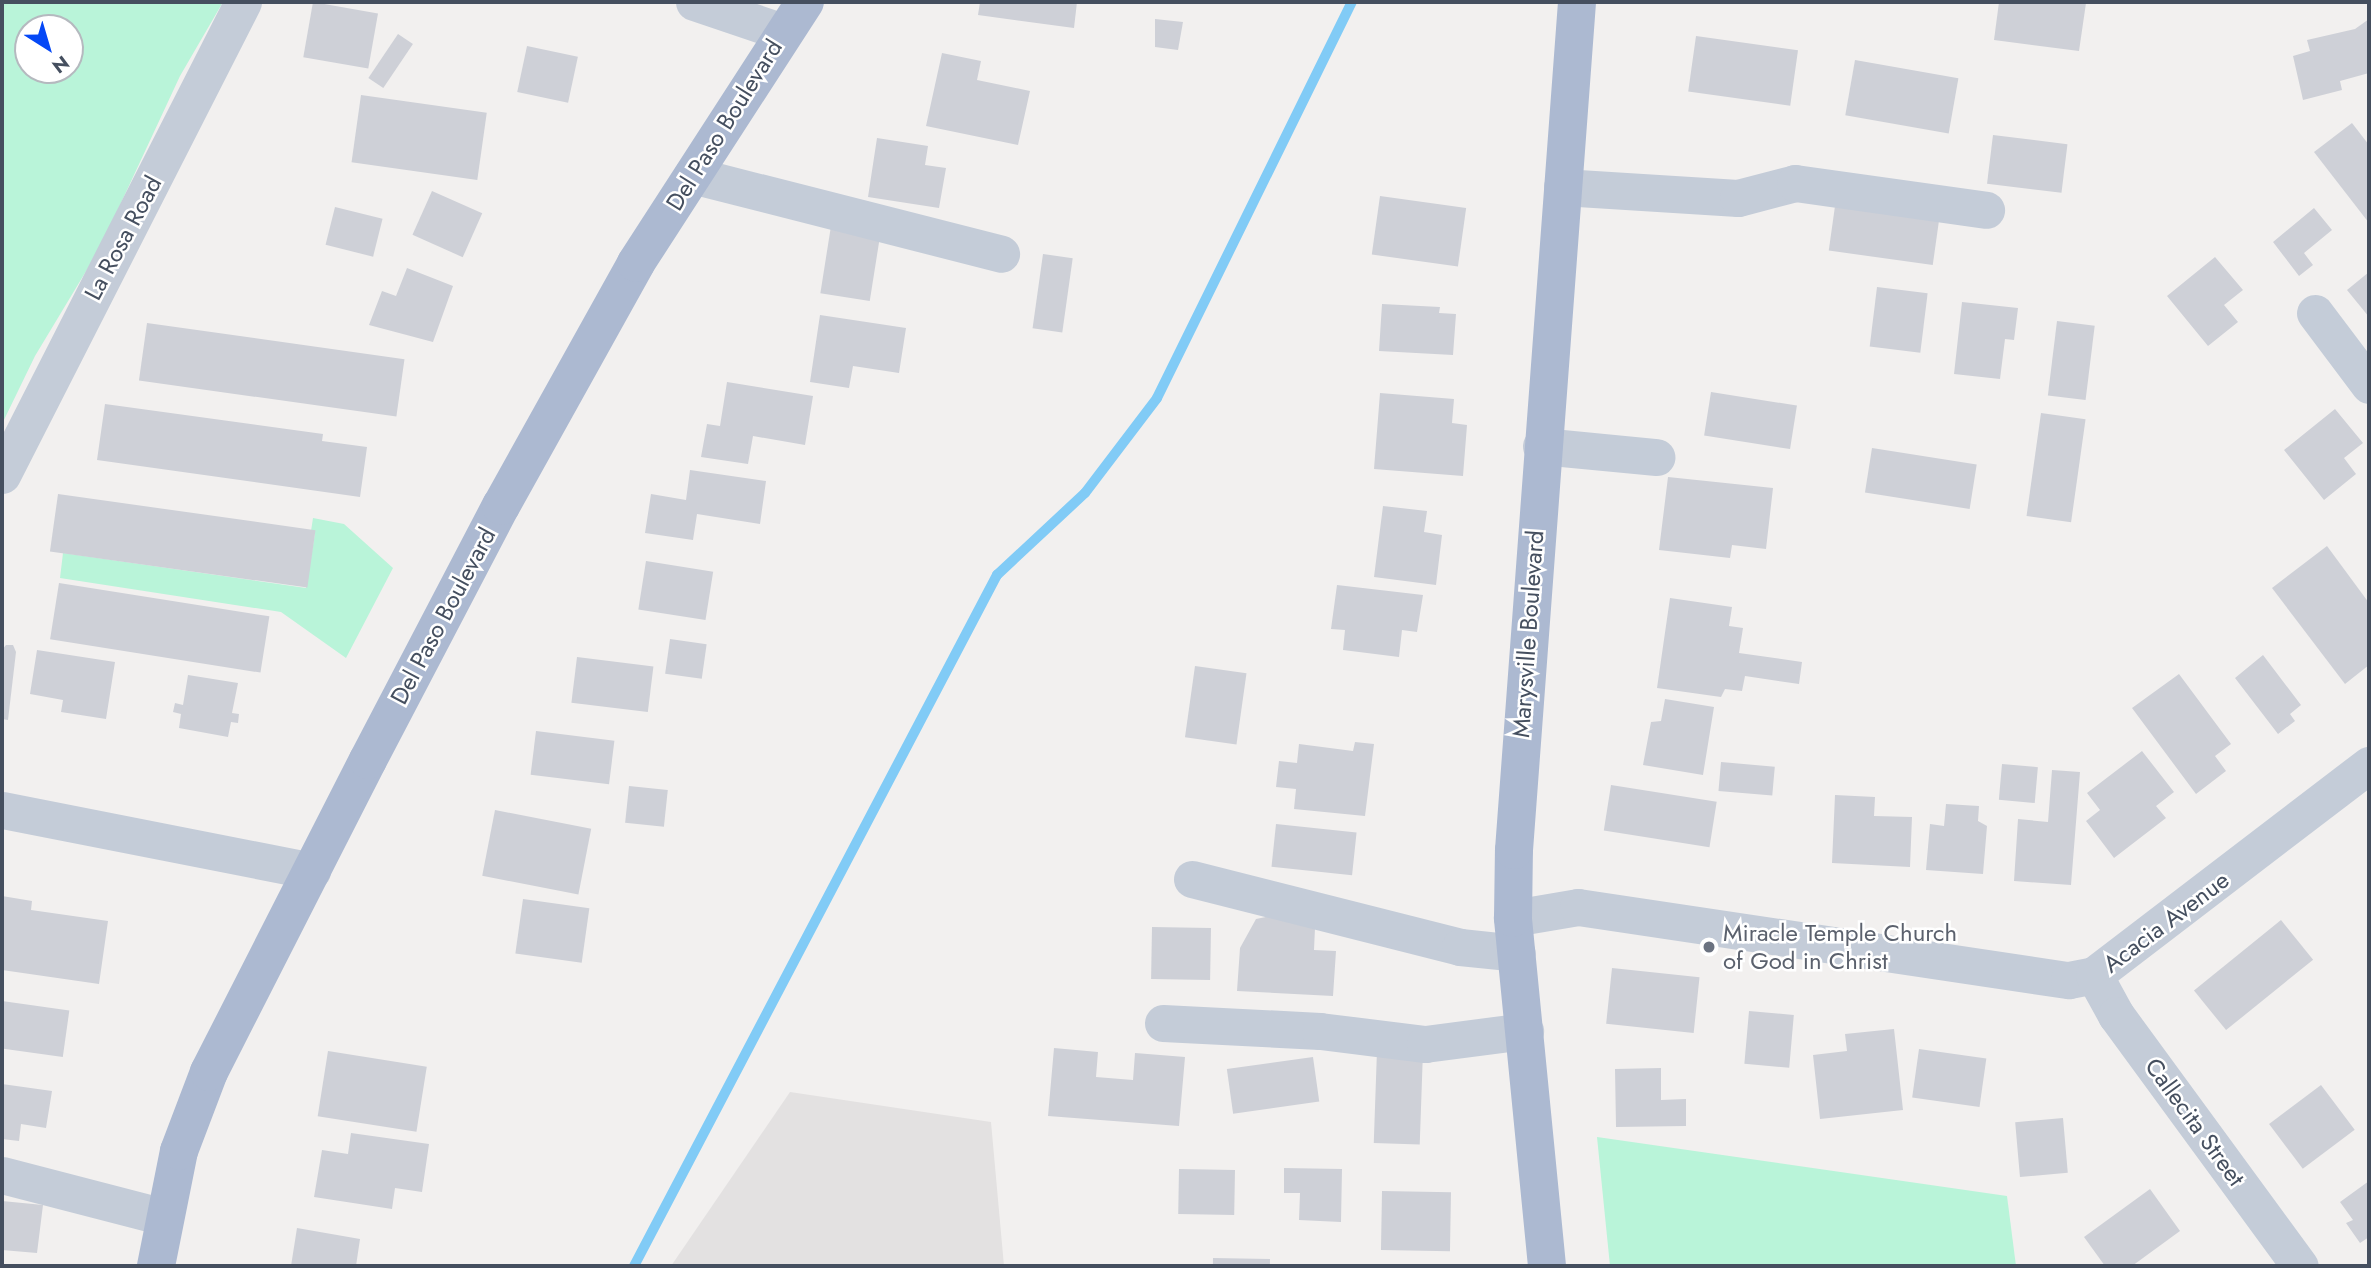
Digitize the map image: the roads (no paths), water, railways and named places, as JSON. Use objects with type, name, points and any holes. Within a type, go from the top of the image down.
[{"type":"main road","name":"Marysville Boulevard","points":[[1547,1266],[1515,936],[1516,792],[1577,2]]},
{"type":"main road","name":"Del Paso Boulevard","points":[[156,1266],[179,1151],[209,1072],[514,482],[636,263],[794,17]]},
{"type":"street","name":"La Rosa Road","points":[[2,475],[243,2]]},
{"type":"street","points":[[694,2],[794,17]]},
{"type":"street","points":[[692,175],[1001,254]]},
{"type":"street","points":[[1562,187],[1738,198],[1795,183],[1986,210]]},
{"type":"street","points":[[2315,313],[2369,385]]},
{"type":"street","points":[[1541,446],[1656,457]]},
{"type":"street","name":"Acacia Avenue","points":[[1192,879],[1460,947],[1515,936],[1578,907],[2069,980],[2094,975],[2369,765]]},
{"type":"street","points":[[2,810],[313,872]]},
{"type":"street","name":"Callecita Street","points":[[2094,975],[2116,1015],[2300,1266]]},
{"type":"street","points":[[1163,1023],[1320,1031],[1425,1044],[1525,1031]]},
{"type":"street","points":[[2,1175],[164,1217]]},
{"type":"waterway","points":[[634,1266],[997,575],[1085,493],[1157,398],[1352,2]]},
{"type":"place","name":"Miracle Temple Church of God in Christ","points":[[1709,947]]}]
